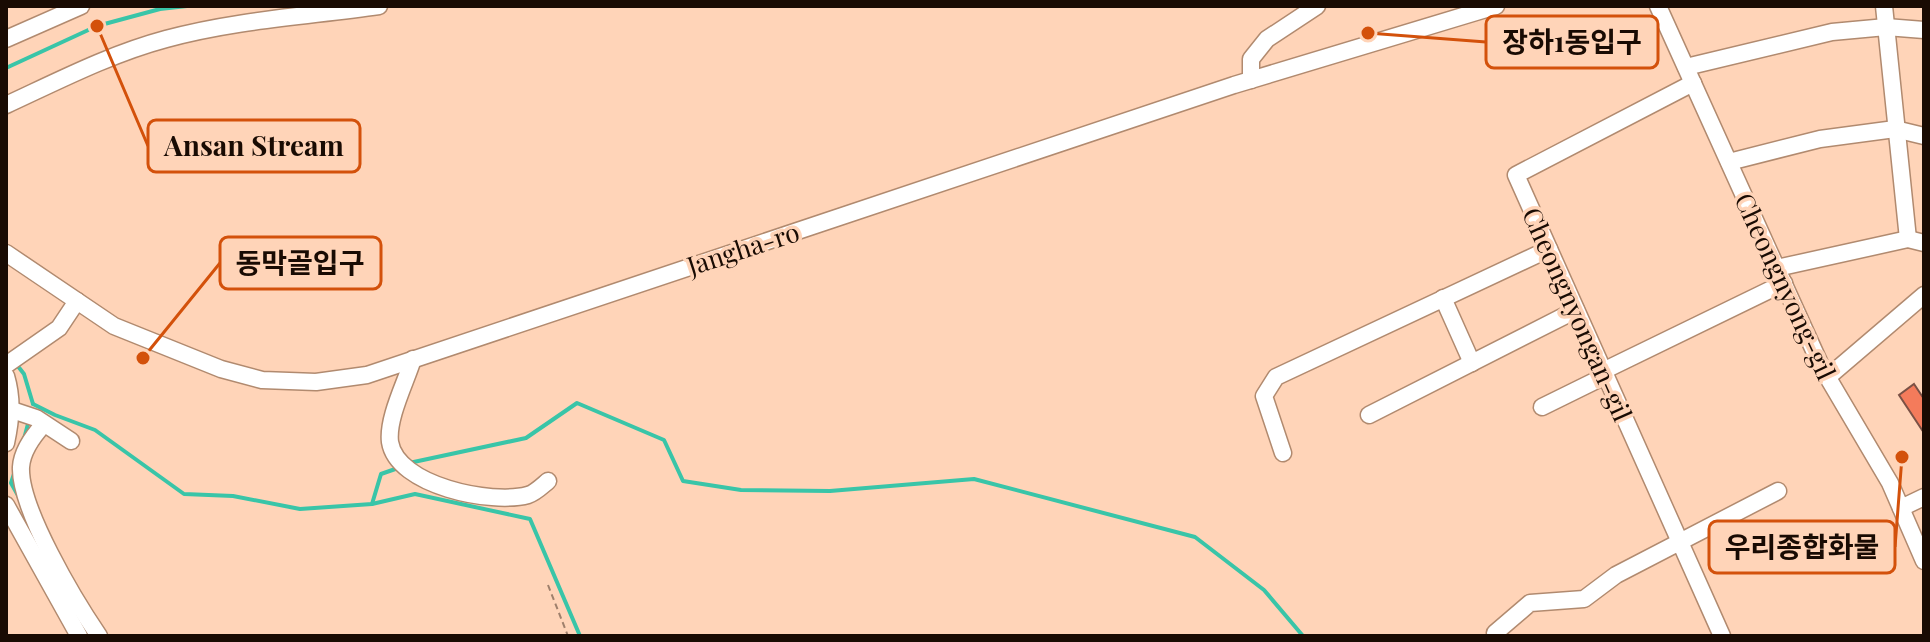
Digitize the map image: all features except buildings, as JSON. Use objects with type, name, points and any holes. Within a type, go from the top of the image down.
[{"type":"street","points":[[6,39],[81,6]]},
{"type":"street","points":[[6,105],[110,58],[166,39],[226,27],[379,6]]},
{"type":"street","points":[[1251,80],[1251,59],[1267,39],[1317,6]]},
{"type":"street","name":"Jangha-ro","points":[[6,253],[114,326],[221,369],[262,380],[316,382],[367,375],[1251,80],[1496,6]]},
{"type":"street","name":"Cheongnyong-gil","points":[[1658,6],[1828,377],[1890,483],[1924,561]]},
{"type":"street","points":[[1542,407],[1780,276],[1916,241],[1895,129],[1884,6]]},
{"type":"street","points":[[1686,67],[1832,32],[1886,27],[1924,30]]},
{"type":"street","name":"Cheongnyongan-gil","points":[[1693,83],[1516,175],[1722,636]]},
{"type":"street","points":[[1729,162],[1820,139],[1895,129],[1924,136]]},
{"type":"street","points":[[1283,453],[1264,396],[1276,377],[1549,249]]},
{"type":"street","points":[[1828,377],[1924,295]]},
{"type":"street","points":[[1443,298],[1472,363]]},
{"type":"street","points":[[12,360],[59,328],[77,301]]},
{"type":"street","points":[[1369,415],[1576,310]]},
{"type":"street","points":[[413,359],[392,418],[390,440],[401,463],[431,482],[470,495],[500,499],[531,495],[548,481]]},
{"type":"street","points":[[6,376],[12,396],[28,416],[71,441]]},
{"type":"street","points":[[6,443],[28,416]]},
{"type":"street","points":[[28,416],[31,438],[21,465],[23,489],[38,528],[99,636]]},
{"type":"street","points":[[1495,633],[1530,603],[1584,599],[1616,575],[1778,491]]},
{"type":"street","points":[[1901,508],[1924,497]]},
{"type":"street","points":[[6,505],[79,636]]},
{"type":"path","points":[[548,585],[568,636]]},
{"type":"waterway","points":[[6,68],[97,26],[160,9],[187,6]]},
{"type":"waterway","points":[[17,365],[24,374],[33,404]]},
{"type":"waterway","points":[[409,463],[526,438],[577,403],[664,440],[683,481],[741,490],[830,491],[974,479],[1195,537],[1264,590],[1303,636]]},
{"type":"waterway","points":[[33,404],[95,430],[184,494],[233,496],[300,509],[372,504],[415,494],[530,519],[580,636]]},
{"type":"waterway","points":[[24,439],[29,420]]},
{"type":"waterway","points":[[372,504],[381,474],[401,467]]},
{"type":"waterway","points":[[15,471],[11,483],[20,499]]},
{"type":"place","name":"Ansan Stream","points":[[97,26]]},
{"type":"place","name":"장하1동입구","points":[[1368,33]]},
{"type":"place","name":"동막골입구","points":[[143,358]]},
{"type":"place","name":"우리종합화물","points":[[1902,457]]}]
